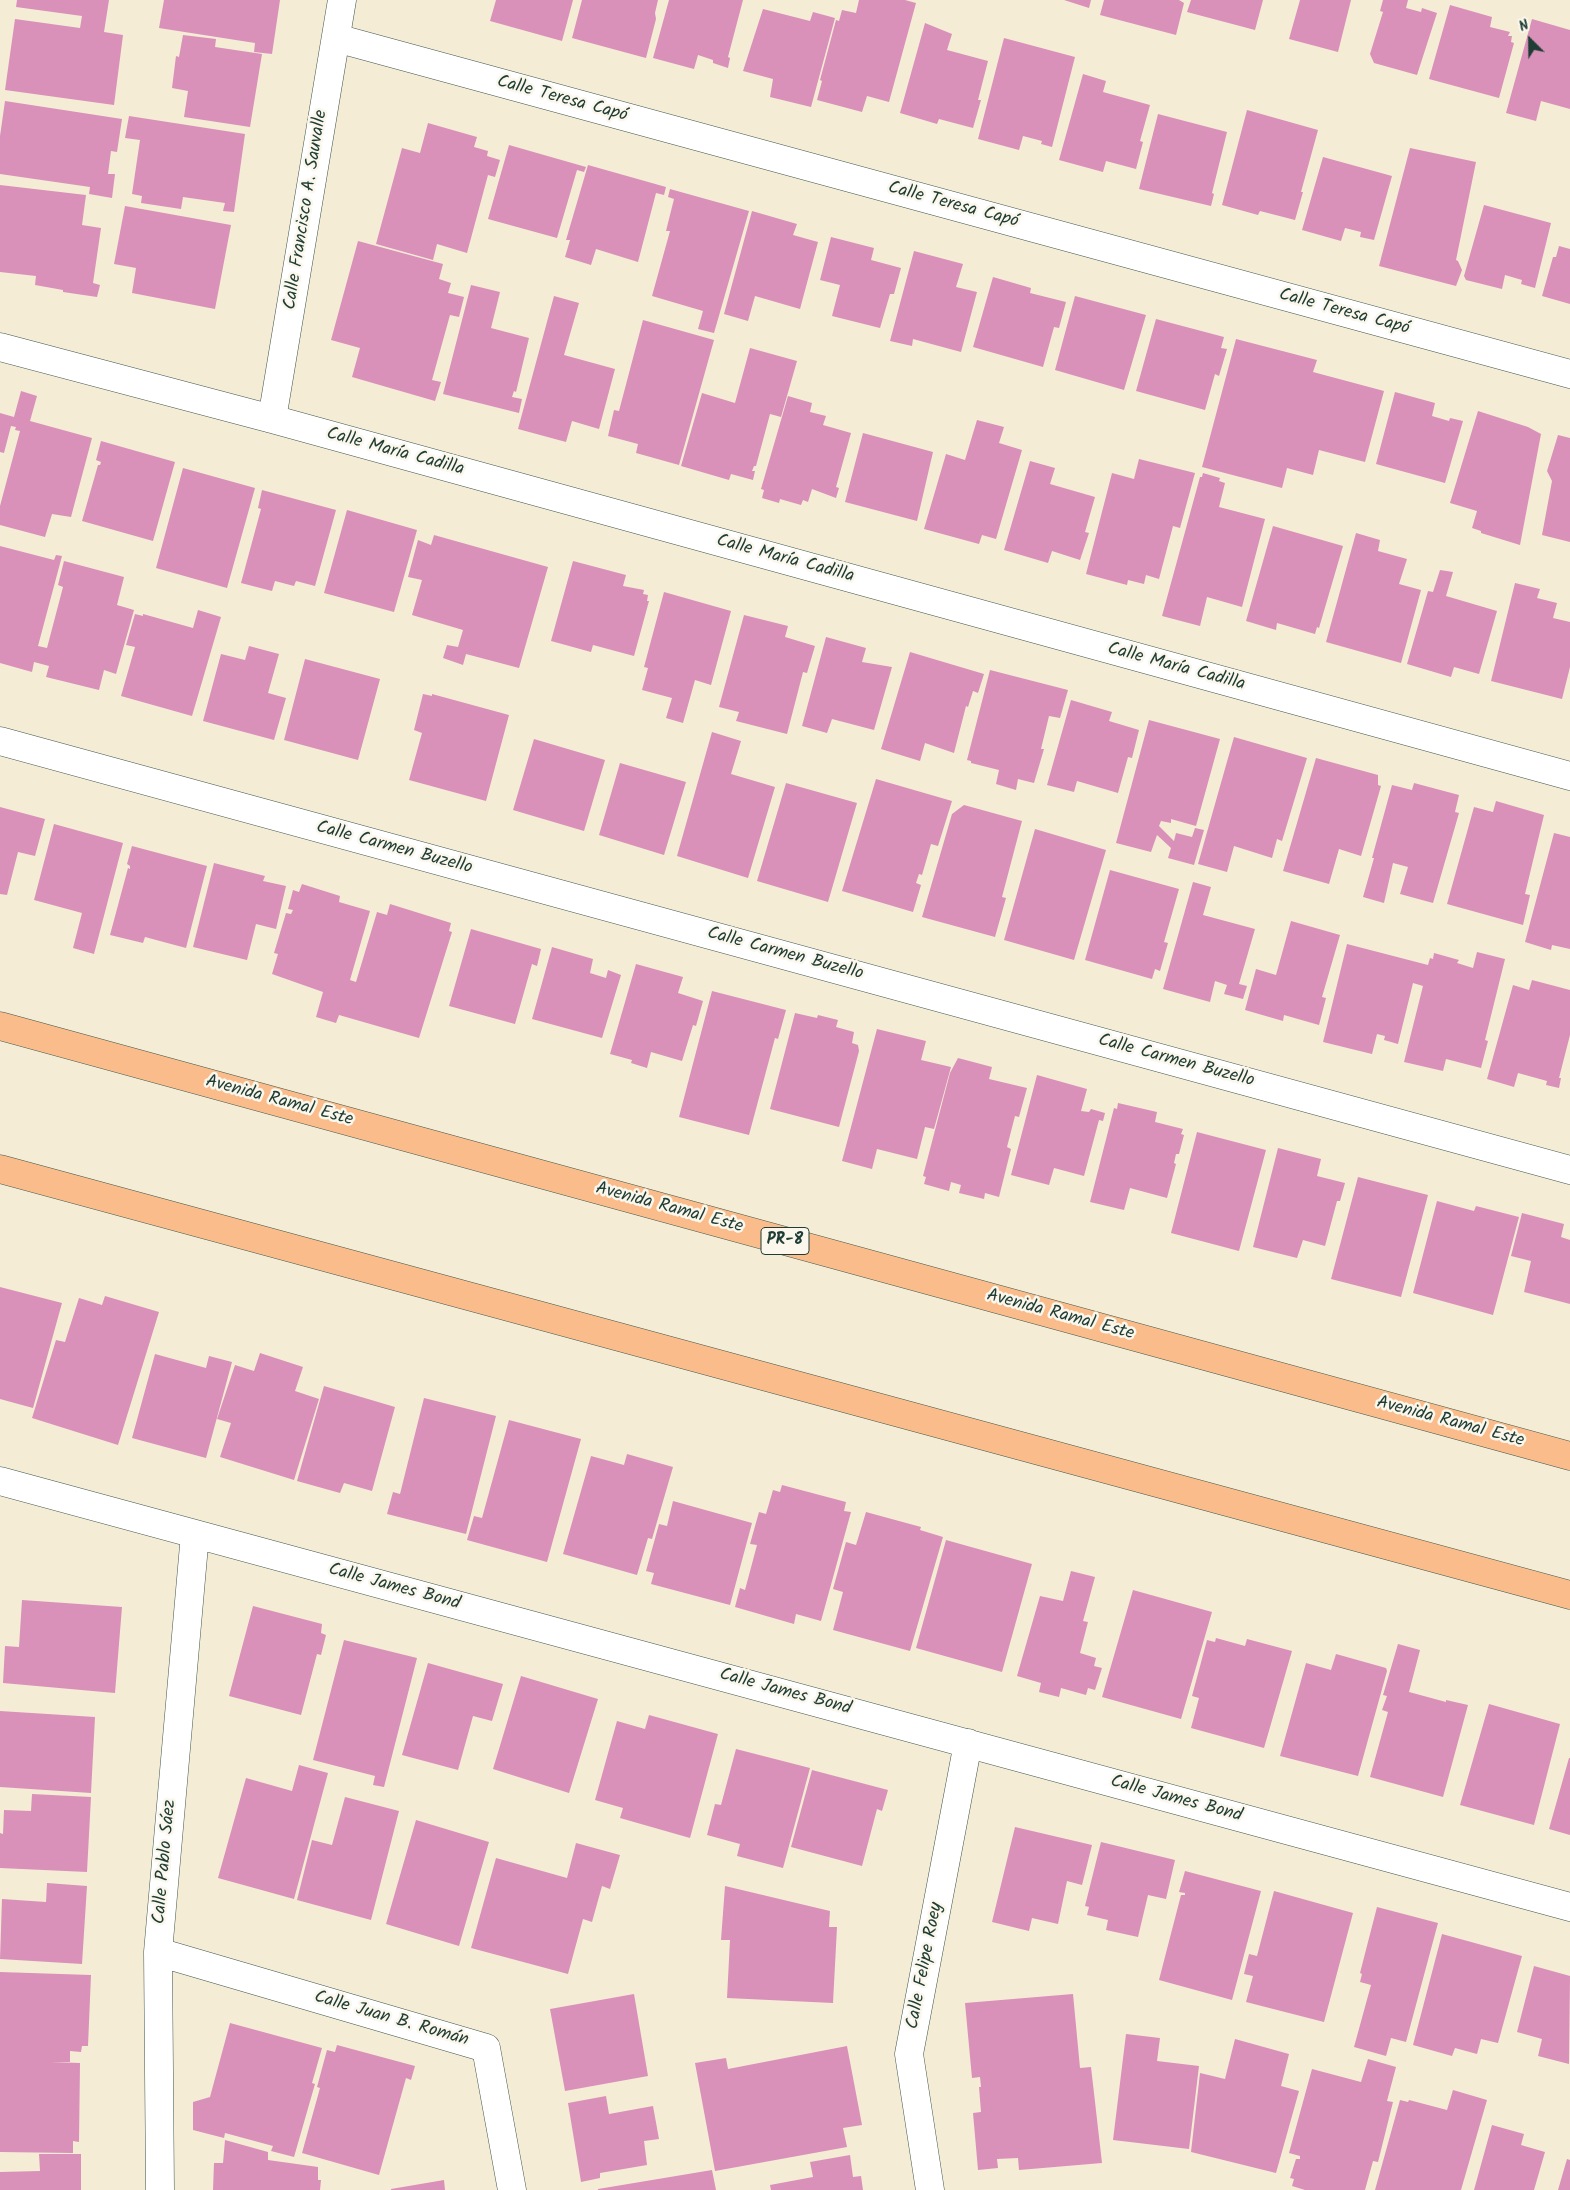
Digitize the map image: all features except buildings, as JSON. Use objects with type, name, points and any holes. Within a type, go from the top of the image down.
[{"type":"main road","name":"Avenida Ramal Este","points":[[0,1026],[1570,1456]]},
{"type":"main road","points":[[0,1169],[1570,1595]]},
{"type":"street","name":"Calle Francisco A. Sauvalle","points":[[272,419],[342,0]]},
{"type":"street","name":"Calle Teresa Capó","points":[[336,38],[1570,374]]},
{"type":"street","name":"Calle María Cadilla","points":[[0,347],[272,419],[1570,776]]},
{"type":"street","name":"Calle Carmen Buzello","points":[[0,741],[1570,1170]]},
{"type":"street","name":"Calle James Bond","points":[[0,1481],[1570,1907]]},
{"type":"street","name":"Calle Pablo Sáez","points":[[160,2190],[158,1952],[195,1534]]},
{"type":"street","name":"Calle Felipe Roey","points":[[930,2190],[909,2054],[968,1743]]},
{"type":"street","name":"Calle Juan B. Román","points":[[158,1952],[486,2048],[512,2190]]}]
